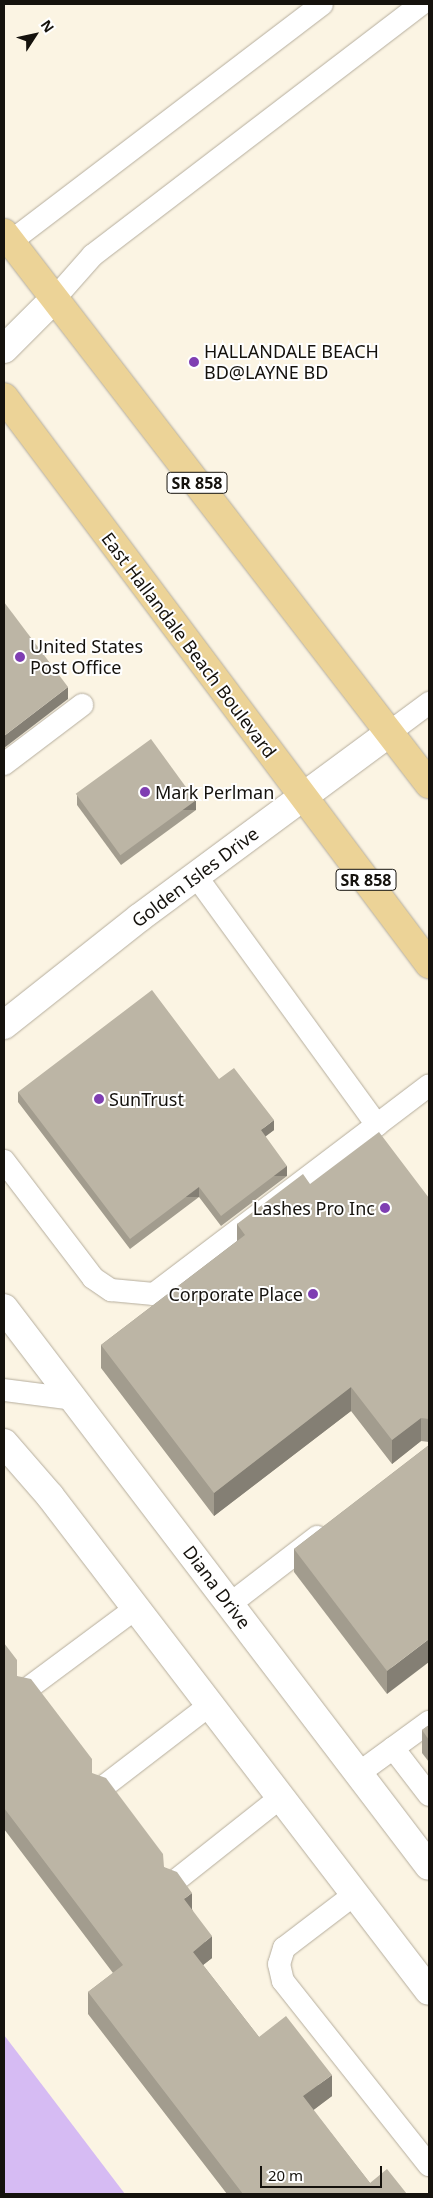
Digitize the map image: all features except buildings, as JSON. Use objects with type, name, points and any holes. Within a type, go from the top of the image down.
[{"type":"main road","name":"SR 858","points":[[6,241],[55,298],[429,784]]},
{"type":"main road","name":"East Hallandale Beach Boulevard","points":[[4,397],[429,964]]},
{"type":"street","points":[[4,349],[55,298]]},
{"type":"street","name":"Golden Isles Drive","points":[[4,1025],[196,876],[390,732]]},
{"type":"street","name":"Diana Drive","points":[[4,1308],[429,1866]]},
{"type":"street","points":[[4,1443],[136,1608],[429,1991]]},
{"type":"lane","points":[[6,241],[322,4]]},
{"type":"lane","points":[[55,298],[93,255],[421,4]]},
{"type":"lane","points":[[390,732],[429,703]]},
{"type":"lane","points":[[4,764],[82,704]]},
{"type":"lane","points":[[196,876],[377,1125]]},
{"type":"lane","points":[[4,1161],[93,1278],[111,1290],[154,1294],[429,1085]]},
{"type":"lane","points":[[4,1390],[73,1399]]},
{"type":"lane","points":[[230,1604],[337,1522]]},
{"type":"lane","points":[[27,1689],[136,1608]]},
{"type":"lane","points":[[103,1787],[210,1705]]},
{"type":"lane","points":[[359,1773],[429,1722]]},
{"type":"lane","points":[[393,1748],[429,1795]]},
{"type":"lane","points":[[175,1881],[281,1797]]},
{"type":"lane","points":[[355,1894],[284,1948],[279,1964],[282,1981],[429,2165]]},
{"type":"shaded area","points":[[4,2035],[46,2090],[125,2194],[4,2194]]},
{"type":"place","name":"HALLANDALE BEACH BD@LAYNE BD","points":[[194,362]]},
{"type":"place","name":"United States Post Office","points":[[20,657]]},
{"type":"place","name":"Mark Perlman","points":[[145,792]]},
{"type":"place","name":"SunTrust","points":[[99,1099]]},
{"type":"place","name":"Lashes Pro Inc","points":[[385,1208]]},
{"type":"place","name":"Corporate Place","points":[[313,1294]]}]
